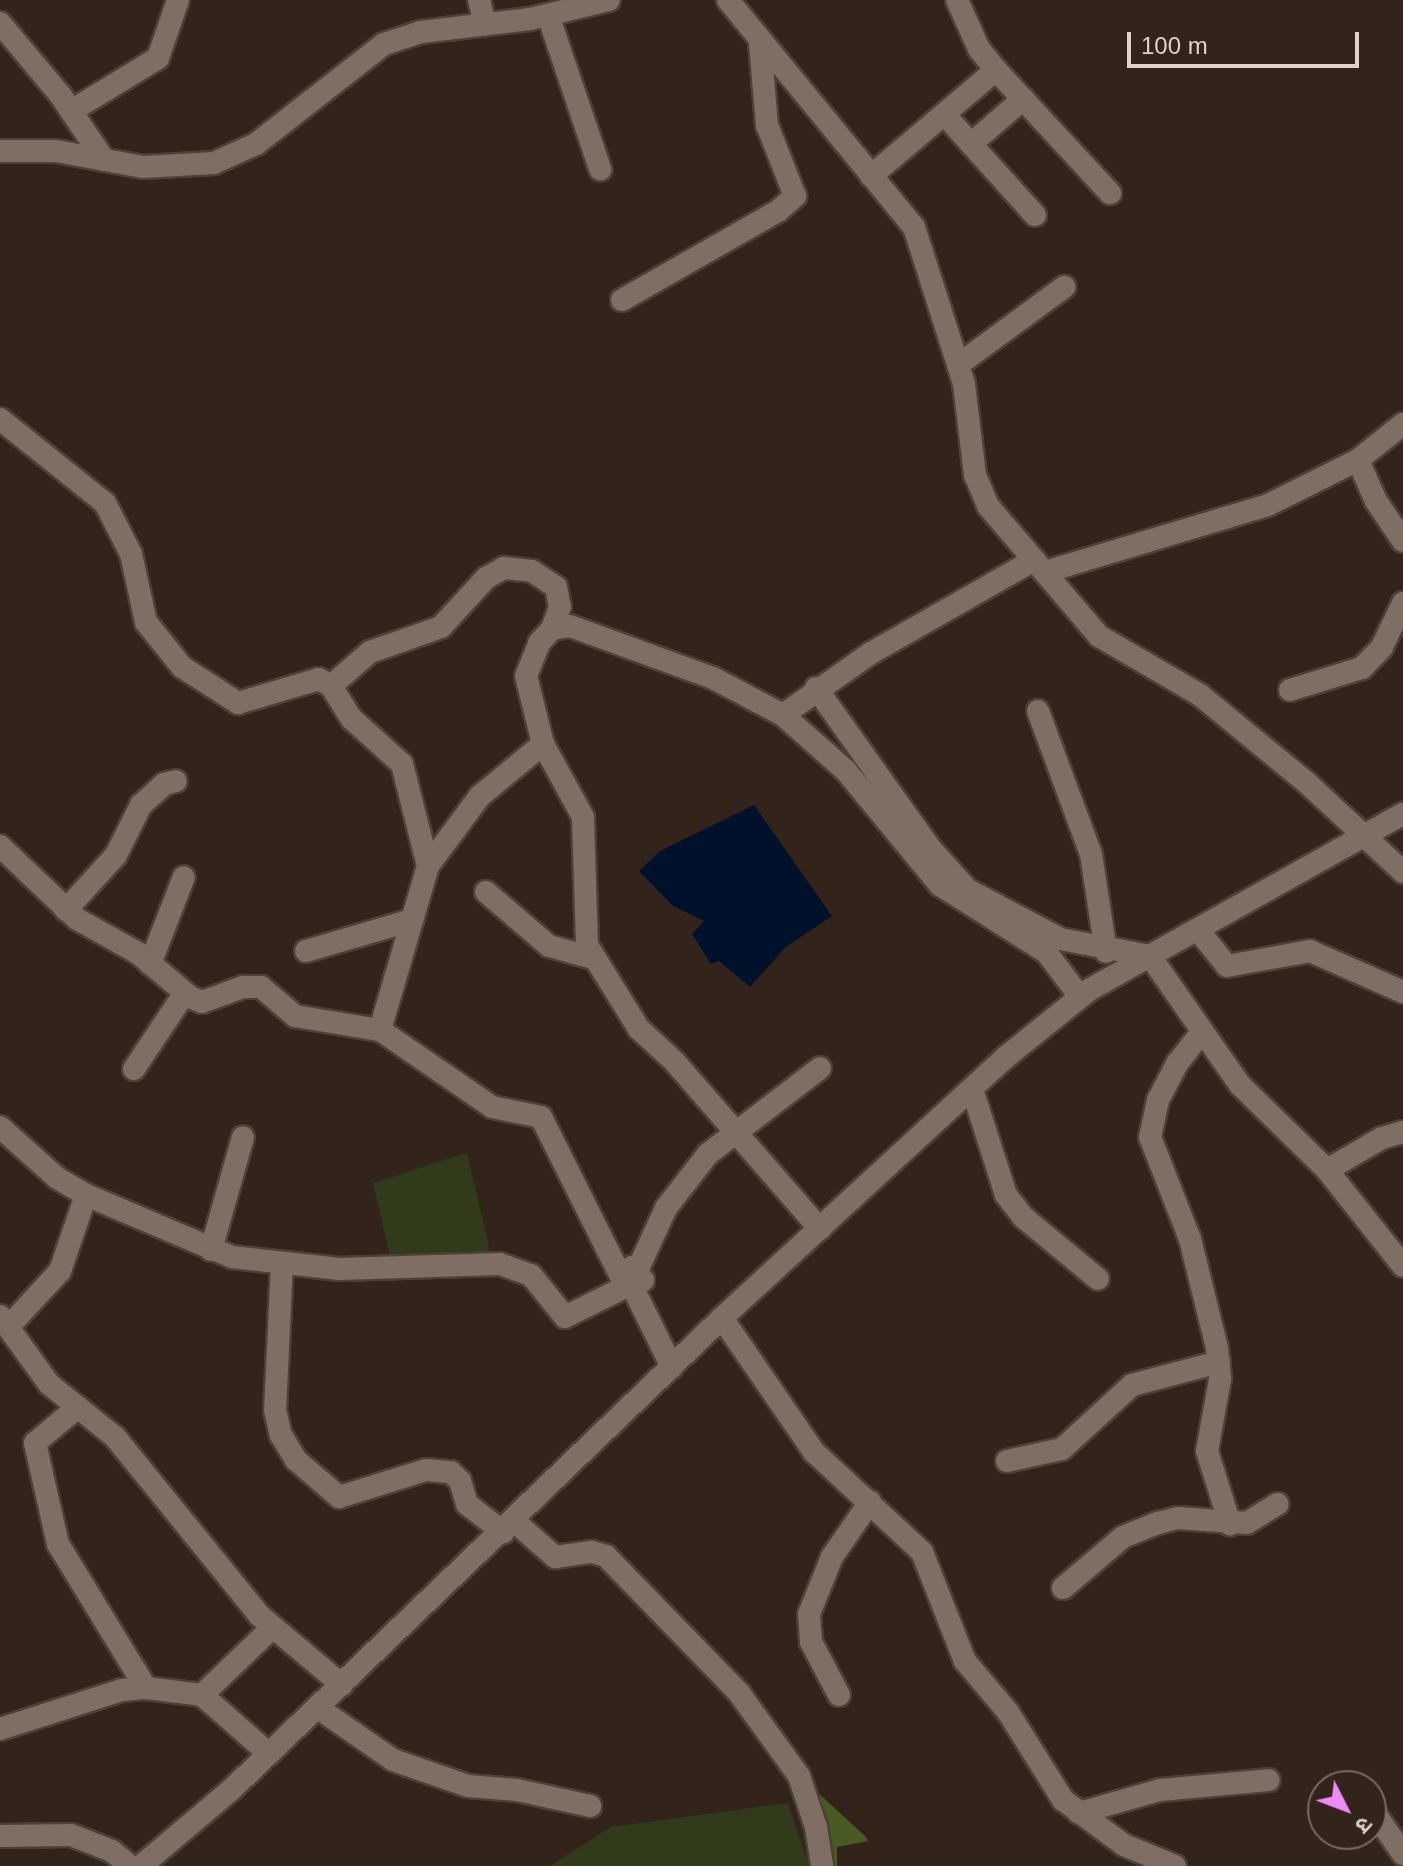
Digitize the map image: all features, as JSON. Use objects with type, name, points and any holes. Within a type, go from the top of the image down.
[{"type":"street","points":[[71,111],[158,58],[178,0]]},
{"type":"street","points":[[479,0],[485,24]]},
{"type":"street","points":[[0,151],[56,151],[174,168],[238,155],[384,44],[421,32],[548,15],[609,0]]},
{"type":"street","points":[[957,0],[979,49],[1110,193]]},
{"type":"street","points":[[737,3],[760,43],[914,227],[944,315],[972,421],[979,489],[1099,636],[1200,695],[1403,872]]},
{"type":"street","points":[[548,15],[600,169]]},
{"type":"street","points":[[0,23],[71,111],[104,160]]},
{"type":"street","points":[[622,300],[778,211],[795,196],[767,125],[760,43]]},
{"type":"street","points":[[871,176],[996,70]]},
{"type":"street","points":[[971,144],[1023,99]]},
{"type":"street","points":[[944,114],[1035,215]]},
{"type":"street","points":[[956,358],[1064,287]]},
{"type":"street","points":[[0,419],[105,503],[131,554],[146,622],[182,667],[238,703],[319,679],[331,686],[352,719],[402,764],[428,866]]},
{"type":"street","points":[[785,713],[811,691],[1039,566],[1268,505],[1358,460],[1403,424]]},
{"type":"street","points":[[1358,460],[1376,501],[1403,541]]},
{"type":"street","points":[[331,686],[370,652],[441,627],[486,578],[504,568],[532,571],[556,587],[560,607],[552,629],[539,643],[526,676],[543,744],[583,817],[583,924],[593,958],[639,1029],[735,1130],[820,1229]]},
{"type":"street","points":[[1290,690],[1362,668],[1382,647],[1403,603]]},
{"type":"street","points":[[552,629],[570,626],[713,678],[785,713],[846,771],[940,885],[1047,953],[1080,997]]},
{"type":"street","points":[[811,691],[949,873],[986,900],[1060,939],[1106,952],[1150,956]]},
{"type":"street","points":[[1038,711],[1091,854],[1106,952]]},
{"type":"street","points":[[380,1030],[428,866],[480,796],[543,744]]},
{"type":"street","points":[[66,910],[116,855],[141,805],[164,784],[176,781]]},
{"type":"street","points":[[141,1866],[318,1708],[722,1318],[972,1089],[1080,997],[1403,814]]},
{"type":"street","points":[[0,846],[66,910],[150,964],[184,994],[202,1002],[252,985],[295,1016],[380,1030],[492,1107],[541,1117],[574,1181],[588,1221],[630,1279],[672,1367]]},
{"type":"street","points":[[150,964],[184,877]]},
{"type":"street","points":[[486,892],[549,946],[593,958]]},
{"type":"street","points":[[306,951],[412,920]]},
{"type":"street","points":[[1198,930],[1216,958],[1227,966],[1310,951],[1403,992]]},
{"type":"street","points":[[1150,956],[1201,1033],[1253,1101],[1327,1170],[1403,1266]]},
{"type":"street","points":[[134,1069],[184,994]]},
{"type":"street","points":[[1201,1033],[1178,1062],[1158,1100],[1150,1137],[1194,1252],[1219,1362],[1207,1451],[1230,1524]]},
{"type":"street","points":[[0,1127],[57,1178],[86,1195],[211,1250],[282,1263],[339,1269],[500,1264],[531,1275],[565,1317],[630,1279],[666,1208],[708,1154],[735,1130],[820,1068]]},
{"type":"street","points":[[972,1089],[1006,1195],[1023,1217],[1098,1279]]},
{"type":"street","points":[[1327,1170],[1382,1138],[1403,1132]]},
{"type":"street","points":[[211,1250],[243,1137]]},
{"type":"street","points":[[86,1195],[60,1271],[5,1320],[49,1384],[115,1437],[273,1627],[342,1685]]},
{"type":"street","points":[[282,1263],[275,1410],[281,1435],[296,1460],[339,1497],[426,1470],[451,1472],[460,1481],[467,1504],[509,1526],[555,1557],[592,1552],[606,1556],[739,1693],[799,1776],[822,1866]]},
{"type":"street","points":[[722,1318],[814,1452],[922,1552],[965,1661],[1008,1712],[1055,1789],[1079,1813],[1124,1845],[1175,1866]]},
{"type":"street","points":[[1007,1461],[1062,1449],[1132,1385],[1219,1362]]},
{"type":"street","points":[[78,1407],[35,1443],[54,1529],[90,1601],[146,1688]]},
{"type":"street","points":[[839,1695],[811,1642],[809,1614],[832,1557],[870,1502]]},
{"type":"street","points":[[1063,1588],[1123,1537],[1158,1523],[1178,1518],[1230,1524],[1253,1522],[1277,1504]]},
{"type":"street","points":[[202,1695],[273,1627]]},
{"type":"street","points":[[0,1729],[122,1690],[146,1688],[202,1695],[269,1754]]},
{"type":"street","points":[[318,1708],[393,1760],[468,1786],[517,1790],[590,1806]]},
{"type":"street","points":[[1079,1813],[1160,1790],[1269,1780]]},
{"type":"street","points":[[1387,1831],[1403,1854]]},
{"type":"street","points":[[0,1837],[71,1835],[112,1851],[130,1866]]},
{"type":"green space","points":[[467,1153],[492,1260],[391,1261],[373,1183]]},
{"type":"green space","points":[[792,1769],[868,1841],[837,1847],[837,1866],[816,1866]]},
{"type":"green space","points":[[788,1803],[809,1866],[550,1866],[611,1827]]},
{"type":"water","points":[[754,805],[832,916],[786,947],[750,987],[719,961],[711,964],[692,934],[704,921],[673,906],[639,871],[660,851]]}]
